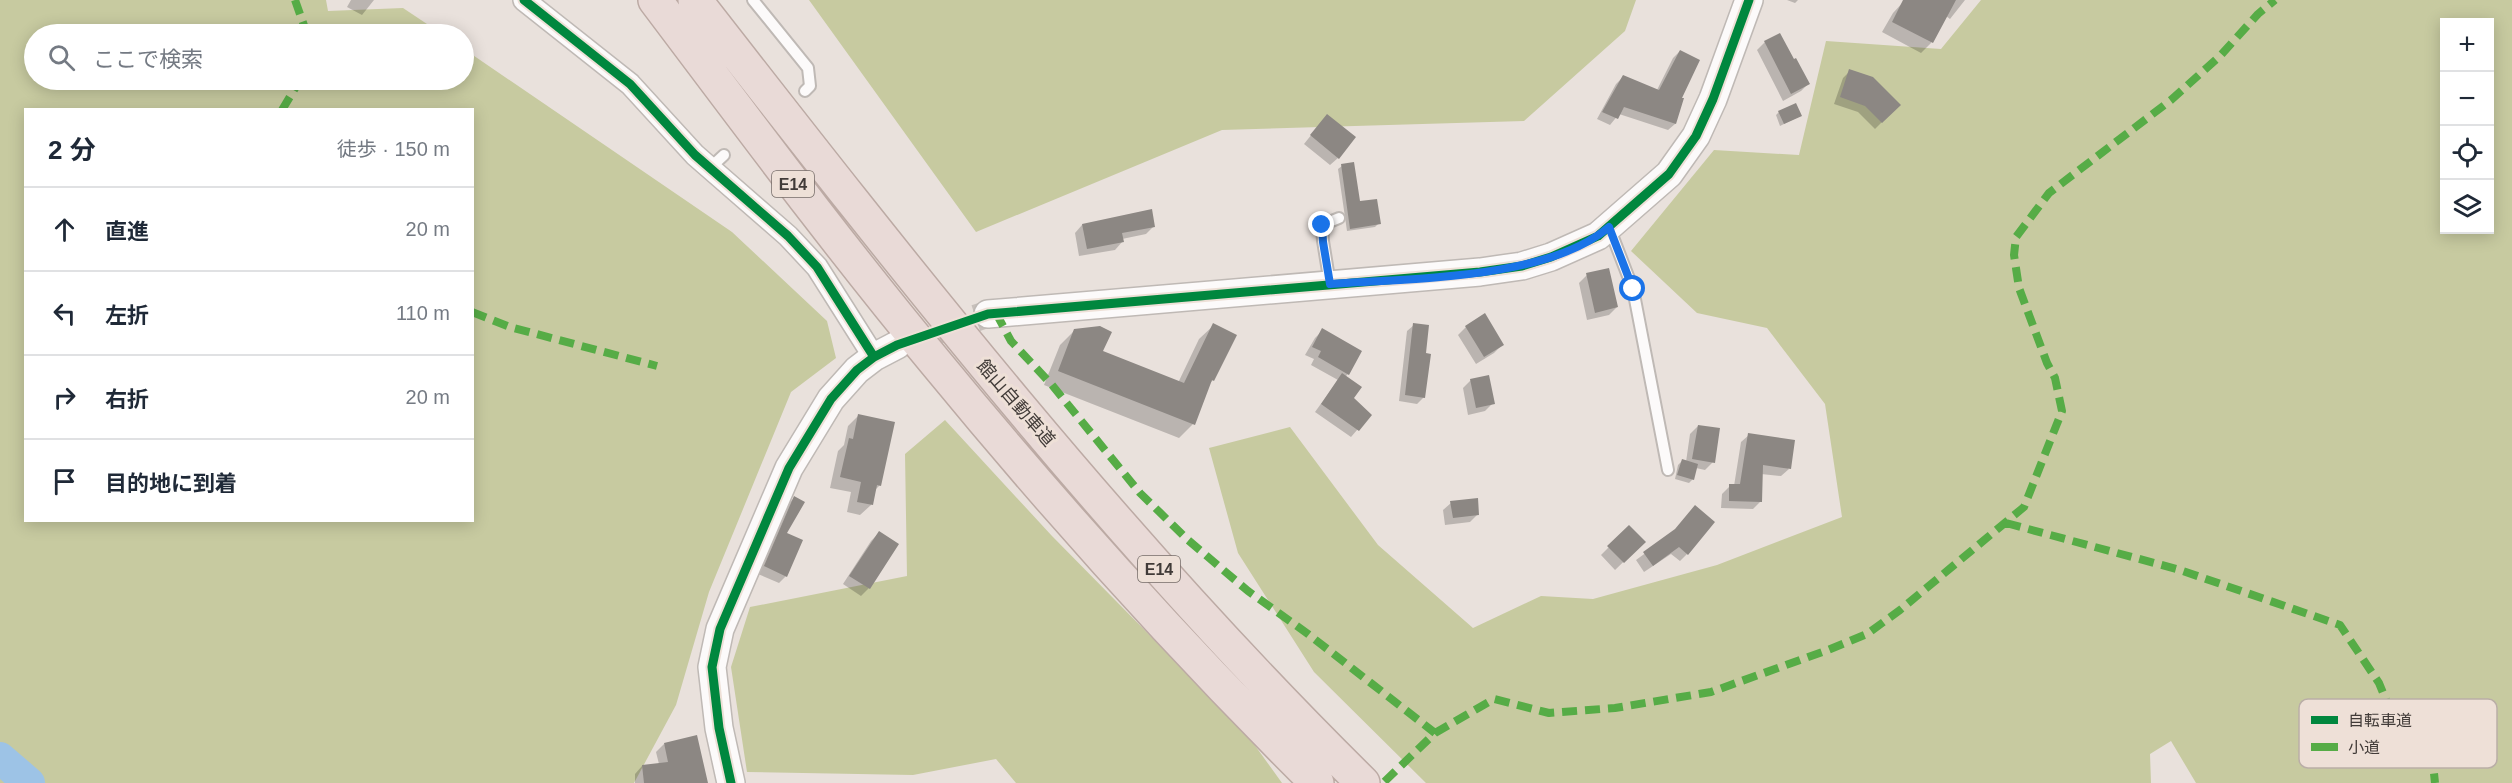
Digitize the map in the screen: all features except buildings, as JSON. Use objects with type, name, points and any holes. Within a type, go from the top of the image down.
[{"type":"highway","name":"館山自動車道","points":[[655,0],[791,181],[936,363],[1110,564],[1317,783]]},
{"type":"highway","name":"館山自動車道","points":[[695,0],[997,380],[1144,552],[1308,728],[1363,783]]},
{"type":"street","points":[[524,0],[630,84],[695,155],[717,161],[817,267],[874,357]]},
{"type":"street","points":[[988,314],[1480,272],[1522,266],[1551,257],[1598,236],[1669,174],[1696,136],[1713,99],[1749,0]]},
{"type":"street","points":[[731,783],[719,728],[712,667],[720,629],[789,468],[831,399],[857,370],[874,357],[897,345]]},
{"type":"lane","points":[[753,0],[808,68],[810,86],[805,91]]},
{"type":"lane","points":[[1330,284],[1322,225],[1339,218]]},
{"type":"lane","points":[[1609,227],[1633,289],[1668,470]]},
{"type":"green space","points":[[0,0],[326,0],[328,11],[403,8],[427,24],[24,24],[24,90],[474,90],[474,56],[732,232],[827,321],[836,358],[791,392],[709,592],[676,705],[634,783],[0,783]]},
{"type":"green space","points":[[809,0],[1636,0],[1625,31],[1524,121],[1222,130],[976,232]]},
{"type":"green space","points":[[1981,0],[2512,0],[2512,783],[2196,783],[2171,741],[2150,754],[2151,783],[1426,783],[1314,672],[1238,553],[1209,448],[1290,427],[1378,545],[1473,628],[1541,596],[1593,599],[1717,565],[1842,517],[1825,404],[1767,328],[1697,313],[1631,251],[1714,150],[1799,155],[1826,41],[1941,49]]},
{"type":"green space","points":[[945,420],[1052,536],[1246,733],[1282,783],[1016,783],[996,759],[913,775],[747,772],[731,667],[750,607],[907,576],[905,454]]},
{"type":"waterway","points":[[0,758],[29,783]]},
{"type":"tunnel","points":[[898,344],[988,314]]},
{"type":"marked path","points":[[295,0],[303,24]]},
{"type":"marked path","points":[[1435,733],[1494,699],[1549,713],[1615,708],[1711,692],[1828,650],[1867,634],[1900,610],[2024,507],[2062,411],[2055,378],[2047,363],[2019,288],[2014,255],[2016,237],[2049,193],[2171,100],[2220,56],[2258,14],[2275,0]]},
{"type":"marked path","points":[[283,108],[294,90]]},
{"type":"marked path","points":[[474,313],[510,327],[657,366]]},
{"type":"marked path","points":[[996,313],[1011,341],[1052,385],[1140,493],[1188,540],[1248,591],[1308,634],[1435,733],[1383,783]]},
{"type":"marked path","points":[[2006,523],[2180,570],[2340,625],[2379,683],[2386,699]]},
{"type":"marked path","points":[[2433,768],[2435,783]]},
{"type":"cycle path","points":[[524,0],[630,84],[695,155],[788,236],[817,267],[874,357]]},
{"type":"cycle path","points":[[731,783],[719,728],[712,667],[720,629],[789,468],[831,399],[857,370],[874,357],[897,345],[988,314],[1480,272],[1522,266],[1551,257],[1598,236],[1669,174],[1696,136],[1713,99],[1749,0]]},
{"type":"route","points":[[1322,225],[1330,284],[1480,272],[1522,266],[1551,257],[1598,236],[1609,227],[1633,289]]}]
